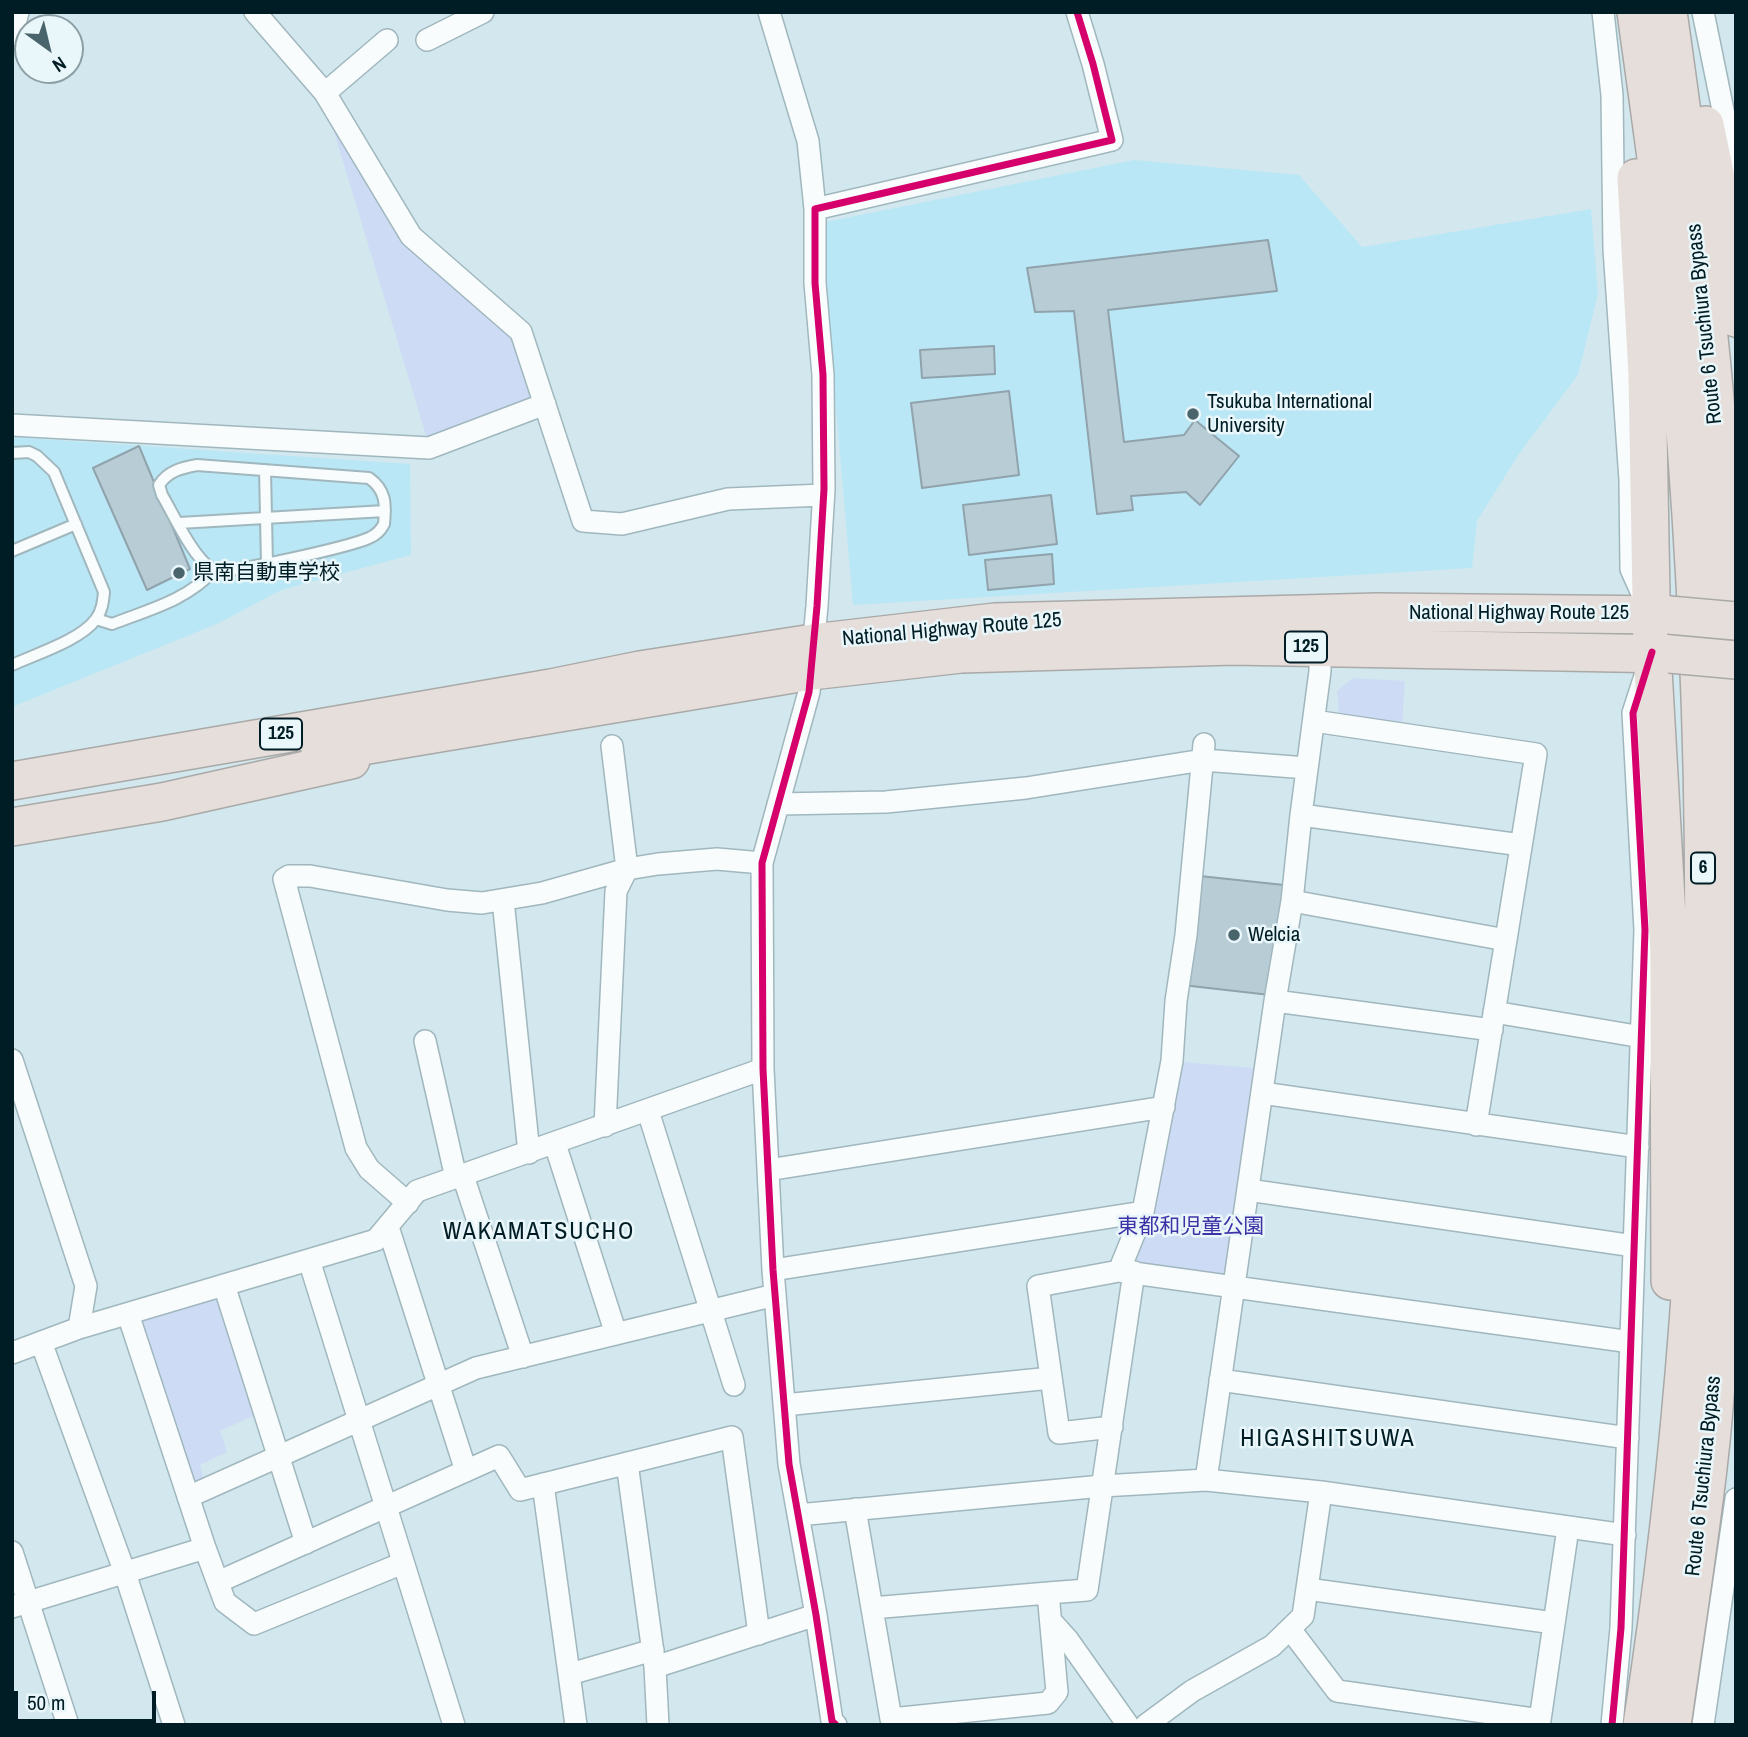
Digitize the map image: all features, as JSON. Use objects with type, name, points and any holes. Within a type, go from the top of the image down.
[{"type":"highway","points":[[1634,12],[1632,99],[1660,614],[1669,952],[1670,1298],[1684,1379]]},
{"type":"highway","name":"Route 6 Tsuchiura Bypass","points":[[1634,12],[1666,232],[1681,378],[1695,566],[1703,761],[1704,1009],[1693,1262],[1684,1379],[1655,1642],[1642,1725]]},
{"type":"highway","name":"Route 6 Tsuchiura Bypass","points":[[1668,12],[1690,174],[1712,376],[1727,562],[1735,764],[1734,1007],[1720,1310],[1708,1465],[1672,1725]]},
{"type":"highway","points":[[1677,12],[1688,48],[1715,173],[1736,317]]},
{"type":"highway","name":"National Highway Route 125","points":[[12,805],[544,703],[640,670],[812,657],[1233,646],[1320,630],[1660,614],[1736,621]]},
{"type":"highway","name":"National Highway Route 125","points":[[1320,630],[1736,660]]},
{"type":"highway","name":"National Highway Route 125","points":[[12,781],[544,703]]},
{"type":"highway","name":"125","points":[[12,759],[150,733],[544,703]]},
{"type":"highway","name":"125","points":[[12,827],[162,803],[544,703]]},
{"type":"highway","points":[[1708,1465],[1729,1377],[1736,1331]]},
{"type":"street","points":[[12,35],[18,12]]},
{"type":"street","points":[[255,12],[324,93],[411,236],[521,332],[583,522],[622,524],[728,499],[823,495]]},
{"type":"street","points":[[427,40],[483,12]]},
{"type":"street","points":[[769,12],[808,141],[815,209],[815,283],[823,375],[823,495],[809,692],[762,863],[763,1069],[773,1270],[789,1464],[816,1615],[831,1723]]},
{"type":"street","points":[[815,209],[1112,140],[1077,12]]},
{"type":"street","points":[[1602,12],[1612,95],[1614,249],[1630,480],[1631,569],[1660,614]]},
{"type":"street","points":[[1703,12],[1736,174]]},
{"type":"street","points":[[324,93],[387,40]]},
{"type":"street","points":[[12,425],[429,447],[545,404]]},
{"type":"street","points":[[1206,1480],[1275,1001],[1292,901],[1320,671],[1320,630]]},
{"type":"street","points":[[1612,1725],[1621,1628],[1625,1535],[1645,930],[1633,713],[1661,653]]},
{"type":"street","points":[[1314,721],[1536,754],[1476,1125]]},
{"type":"street","points":[[605,1126],[616,891],[627,869],[612,746]]},
{"type":"street","points":[[778,804],[886,802],[1026,788],[1204,752],[1307,768]]},
{"type":"street","points":[[872,1608],[1087,1590],[1112,1427],[1127,1272],[1143,1212],[1171,1061],[1204,752]]},
{"type":"street","points":[[1301,816],[1521,845]]},
{"type":"street","points":[[408,1203],[369,1169],[356,1148],[285,879],[289,876],[310,876],[468,902],[503,900],[542,893],[627,869],[658,864],[717,859],[762,863]]},
{"type":"street","points":[[503,900],[528,1153]]},
{"type":"street","points":[[1292,901],[1506,940]]},
{"type":"street","points":[[1275,1001],[1642,1037]]},
{"type":"street","points":[[425,1041],[459,1177],[523,1357]]},
{"type":"street","points":[[12,1060],[86,1286],[79,1328]]},
{"type":"street","points":[[12,1353],[79,1328],[376,1240],[417,1191],[763,1069]]},
{"type":"street","points":[[1262,1093],[1638,1147]]},
{"type":"street","points":[[768,1170],[1164,1107]]},
{"type":"street","points":[[648,1111],[734,1385]]},
{"type":"street","points":[[555,1144],[616,1334]]},
{"type":"street","points":[[1248,1189],[1634,1246]]},
{"type":"street","points":[[773,1270],[1143,1212]]},
{"type":"street","points":[[388,1227],[467,1471]]},
{"type":"street","points":[[309,1260],[360,1420],[450,1724]]},
{"type":"street","points":[[1112,1427],[1059,1433],[1038,1286],[1127,1272],[1631,1342]]},
{"type":"street","points":[[224,1286],[306,1543]]},
{"type":"street","points":[[188,1497],[476,1368],[775,1296]]},
{"type":"street","points":[[128,1314],[225,1602],[254,1624],[403,1563]]},
{"type":"street","points":[[41,1342],[125,1573],[174,1725]]},
{"type":"street","points":[[784,1405],[1051,1378]]},
{"type":"street","points":[[1220,1380],[1628,1438]]},
{"type":"street","points":[[218,1581],[499,1457],[520,1490],[732,1437],[759,1634]]},
{"type":"street","points":[[627,1463],[654,1659],[659,1725]]},
{"type":"street","points":[[798,1515],[1102,1486],[1206,1480],[1321,1492],[1625,1535]]},
{"type":"street","points":[[543,1484],[576,1725]]},
{"type":"street","points":[[1146,1725],[1192,1691],[1272,1646],[1303,1616],[1321,1492]]},
{"type":"street","points":[[1703,1725],[1736,1499]]},
{"type":"street","points":[[855,1509],[891,1719],[982,1717],[1048,1703],[1057,1692],[1048,1593]]},
{"type":"street","points":[[1290,1629],[1337,1691],[1540,1720],[1567,1528]]},
{"type":"street","points":[[20,1604],[205,1548]]},
{"type":"street","points":[[12,1552],[20,1604],[68,1725]]},
{"type":"street","points":[[1307,1589],[1554,1623]]},
{"type":"street","points":[[570,1674],[654,1659],[759,1634],[816,1615]]},
{"type":"street","points":[[1051,1621],[1068,1640],[1128,1725]]},
{"type":"lane","points":[[12,453],[29,452],[54,472],[104,592],[103,606],[96,619],[75,637],[12,665]]},
{"type":"lane","points":[[197,465],[369,478],[381,489],[386,502],[385,510],[381,530],[369,538],[226,572],[214,570],[197,553],[162,495],[159,485],[164,477],[180,468],[197,465]]},
{"type":"lane","points":[[265,470],[267,564]]},
{"type":"lane","points":[[179,523],[385,510]]},
{"type":"lane","points":[[12,551],[76,524]]},
{"type":"lane","points":[[96,619],[112,624],[184,596],[202,584],[214,570]]},
{"type":"shaded area","name":"Tsukuba International University","points":[[1134,160],[1299,175],[1362,247],[1591,209],[1598,294],[1578,375],[1519,454],[1477,521],[1472,568],[853,605],[820,223]]},
{"type":"shaded area","name":"県南自動車学校","points":[[12,437],[410,464],[411,555],[281,590],[219,623],[12,707]]},
{"type":"green space","points":[[324,99],[406,240],[517,336],[540,403],[428,442]]},
{"type":"green space","points":[[1353,678],[1405,681],[1402,726],[1339,717],[1337,691]]},
{"type":"green space","name":"東都和児童公園","points":[[1172,1061],[1265,1069],[1234,1286],[1119,1271]]},
{"type":"green space","points":[[221,1291],[260,1413],[220,1431],[227,1452],[200,1465],[203,1476],[192,1491],[133,1317]]},
{"type":"building","points":[[1268,240],[1277,291],[1108,310],[1124,442],[1184,435],[1195,420],[1239,456],[1200,505],[1186,492],[1131,496],[1133,510],[1097,514],[1074,311],[1035,312],[1027,268]]},
{"type":"building","points":[[994,346],[995,374],[922,378],[920,350]]},
{"type":"building","points":[[1009,391],[1019,475],[922,488],[911,403]]},
{"type":"building","name":"県南自動車学校","points":[[139,446],[190,569],[147,590],[93,468]]},
{"type":"building","points":[[1051,495],[1057,544],[969,555],[963,505]]},
{"type":"building","points":[[1052,554],[1054,584],[988,590],[985,560]]},
{"type":"building","name":"Welcia","points":[[1200,876],[1284,885],[1270,995],[1182,985]]},
{"type":"cycle path","points":[[836,1725],[832,1721],[789,1464],[773,1270],[763,1069],[762,863],[809,692],[817,606],[824,489],[823,375],[815,283],[815,209],[1112,140],[1077,12]]},
{"type":"cycle path","points":[[1612,1725],[1621,1628],[1645,930],[1633,713],[1652,652]]},
{"type":"place","name":"Tsukuba International University","points":[[1193,414]]},
{"type":"place","name":"県南自動車学校","points":[[179,573]]},
{"type":"place","name":"Welcia","points":[[1234,935]]},
{"type":"district","name":"WAKAMATSUCHO","points":[[539,1233]]},
{"type":"district","name":"HIGASHITSUWA","points":[[1328,1440]]}]
